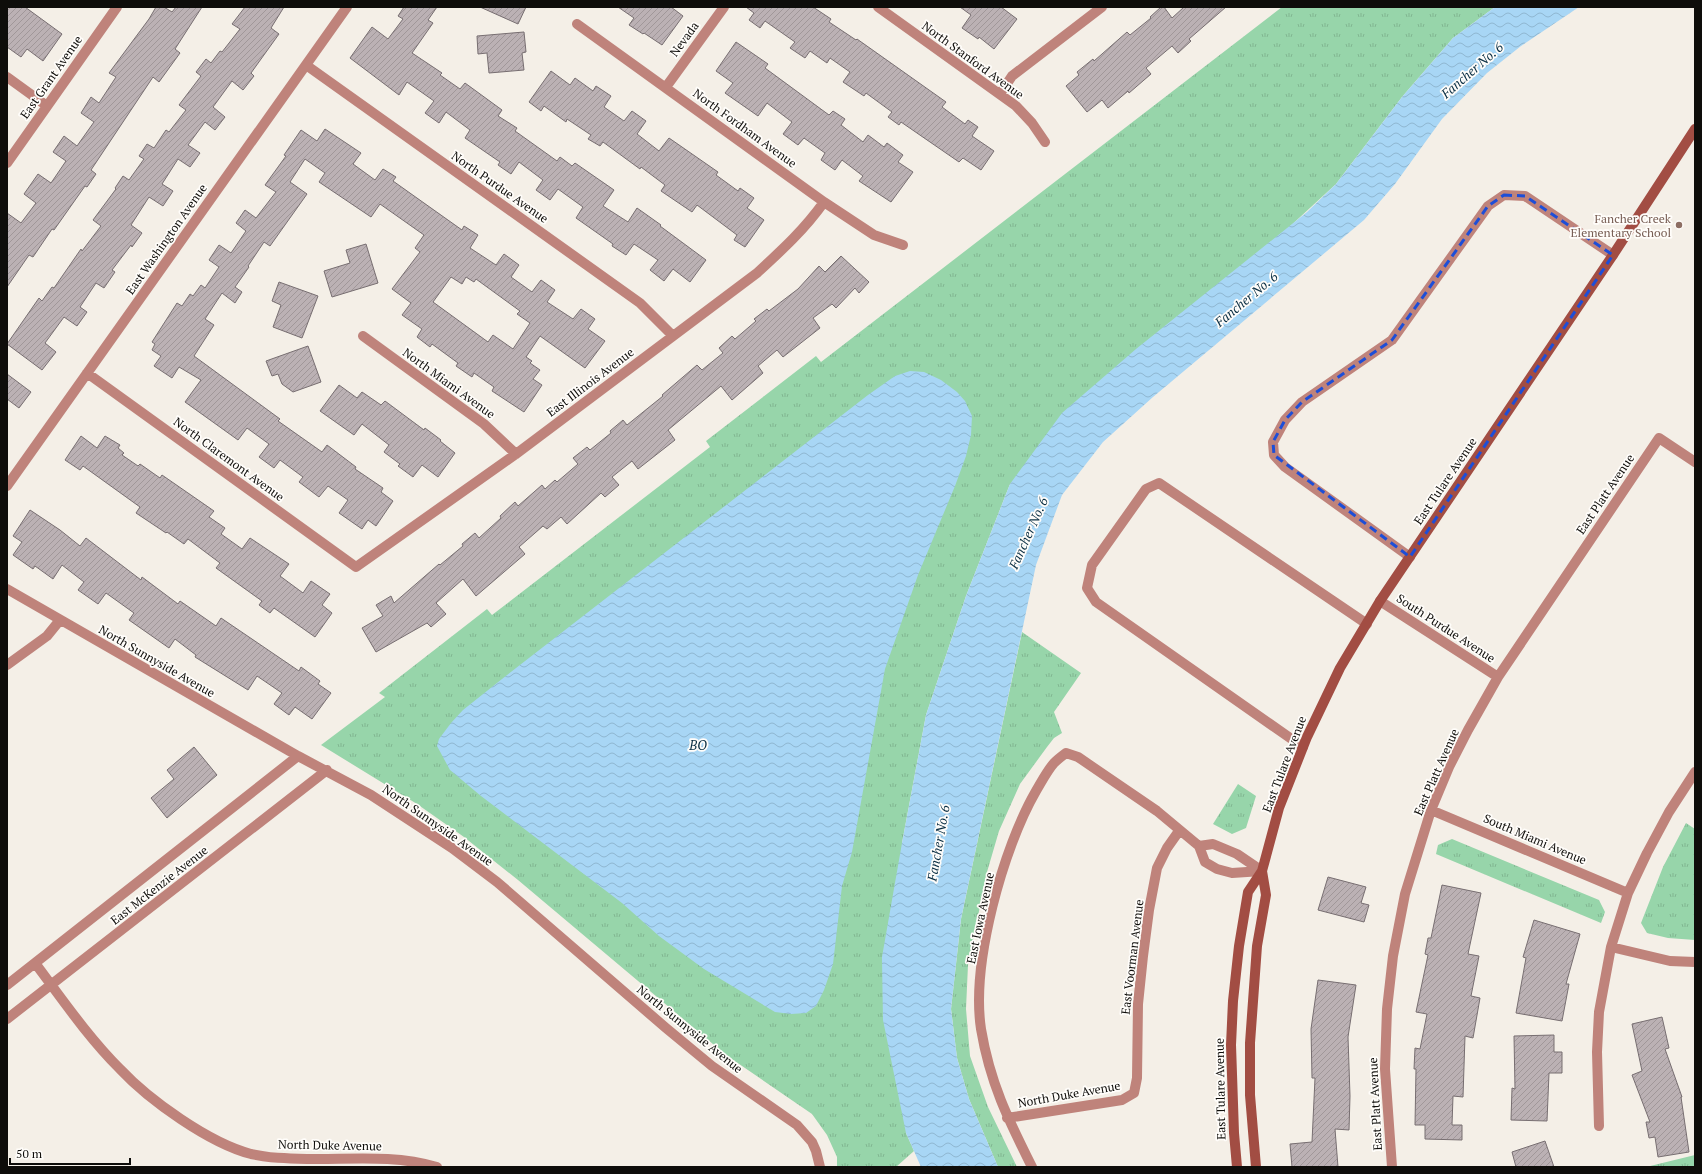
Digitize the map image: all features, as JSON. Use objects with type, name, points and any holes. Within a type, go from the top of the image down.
[{"type":"street","name":"East Grant Avenue","points":[[7,162],[117,7]]},
{"type":"street","name":"East Washington Avenue","points":[[7,486],[347,7]]},
{"type":"street","name":"Nevada","points":[[666,87],[724,7]]},
{"type":"street","name":"North Stanford Avenue","points":[[878,7],[1016,106],[1032,123],[1045,142]]},
{"type":"street","points":[[1000,94],[1012,76],[1102,7]]},
{"type":"street","name":"North Fordham Avenue","points":[[577,24],[824,202],[874,236],[903,245]]},
{"type":"street","name":"North Purdue Avenue","points":[[306,65],[640,303],[673,336]]},
{"type":"street","points":[[7,77],[47,106]]},
{"type":"street","name":"East Tulare Avenue","points":[[1237,1167],[1231,1045],[1239,946],[1248,892],[1262,871],[1279,808],[1303,747],[1340,668],[1380,601],[1613,255],[1695,129]]},
{"type":"street","points":[[1410,557],[1285,467],[1274,455],[1273,442],[1285,420],[1302,402],[1392,340],[1488,206],[1504,195],[1525,196],[1613,255]]},
{"type":"street","name":"East Illinois Avenue","points":[[356,567],[516,454],[757,273],[794,240],[824,202]]},
{"type":"street","name":"North Miami Avenue","points":[[363,336],[484,424],[516,454]]},
{"type":"street","name":"North Claremont Avenue","points":[[87,373],[356,567]]},
{"type":"street","name":"East Platt Avenue","points":[[1392,1167],[1384,1070],[1387,1009],[1393,956],[1405,894],[1431,810],[1464,736],[1498,677],[1659,438],[1695,462]]},
{"type":"street","points":[[1303,747],[1096,602],[1087,588],[1092,565],[1146,489],[1159,483],[1367,624]]},
{"type":"street","name":"North Sunnyside Avenue","points":[[7,589],[298,756],[327,770],[371,795],[410,819],[497,882],[712,1066],[797,1125],[812,1142],[820,1167]]},
{"type":"street","name":"South Purdue Avenue","points":[[1380,601],[1498,677]]},
{"type":"street","points":[[7,665],[48,636],[60,620]]},
{"type":"street","name":"East Iowa Avenue","points":[[1032,1167],[1007,1118],[995,1088],[981,1027],[980,994],[983,957],[998,888],[1020,823],[1045,775],[1054,763],[1066,753],[1078,757],[1157,811],[1179,831]]},
{"type":"street","name":"East McKenzie Avenue","points":[[7,985],[298,756]]},
{"type":"street","name":"East McKenzie Avenue","points":[[7,1019],[327,770]]},
{"type":"street","points":[[1599,1126],[1597,1052],[1599,1012],[1611,947],[1628,893],[1646,853],[1669,812],[1695,772]]},
{"type":"street","name":"South Miami Avenue","points":[[1431,810],[1628,893]]},
{"type":"street","points":[[1179,831],[1199,846],[1205,862],[1217,868],[1232,873],[1262,871]]},
{"type":"street","name":"East Voorman Avenue","points":[[1134,1093],[1137,1078],[1138,1004],[1149,910],[1157,868],[1166,848],[1179,831]]},
{"type":"street","points":[[1199,846],[1214,844],[1237,854],[1262,871]]},
{"type":"street","name":"East Tulare Avenue","points":[[1256,1167],[1250,1095],[1250,1043],[1258,946],[1266,895],[1262,871]]},
{"type":"street","points":[[1611,947],[1670,961],[1695,962]]},
{"type":"street","name":"North Duke Avenue","points":[[35,963],[85,1029],[120,1070],[149,1096],[214,1139],[250,1154],[284,1158],[378,1158],[420,1162],[437,1167]]},
{"type":"street","name":"North Duke Avenue","points":[[1007,1118],[1122,1100],[1134,1093]]},
{"type":"highlighted area","points":[[1504,195],[1525,196],[1613,255],[1410,557],[1274,455],[1273,442],[1285,420],[1302,402],[1392,340],[1488,206]]},
{"type":"green space","points":[[1282,7],[1495,7],[1453,38],[1402,97],[1336,184],[1010,484],[966,596],[926,715],[902,843],[906,1133],[914,1151],[896,1167],[837,1167],[837,1157],[827,1135],[812,1114],[726,1055],[518,880],[464,837],[417,804],[321,745],[385,697],[379,693],[487,609],[492,615],[710,447],[706,441],[816,356],[821,362]]},
{"type":"green space","points":[[1022,632],[1081,673],[1054,712],[1062,733],[1054,738],[1020,784],[999,831],[987,872],[968,965],[966,1009],[970,1056],[988,1107],[1017,1167],[998,1167],[969,1099],[957,1058],[951,1009],[961,919]]},
{"type":"green space","points":[[1238,784],[1256,796],[1246,828],[1232,834],[1213,824]]},
{"type":"green space","points":[[1686,823],[1695,829],[1695,940],[1668,938],[1647,933],[1641,923],[1663,867]]},
{"type":"green space","points":[[1452,839],[1599,900],[1605,912],[1601,923],[1436,854],[1438,845]]},
{"type":"green space","points":[[1695,1155],[1695,1167],[1646,1167]]},
{"type":"water","name":"Fancher No. 6","points":[[1495,7],[1579,7],[1521,46],[1487,73],[1442,119],[1395,184],[1364,220],[1153,397],[1103,442],[1062,495],[1036,565],[961,919],[951,1009],[957,1058],[969,1099],[998,1167],[921,1167],[906,1133],[883,1020],[882,957],[926,715],[966,596],[1010,484],[1062,413],[1136,349],[1307,212],[1336,184],[1402,97],[1453,38]]},
{"type":"water","name":"BO","points":[[910,371],[924,372],[941,380],[957,392],[965,401],[972,416],[971,435],[966,456],[955,486],[918,575],[885,669],[852,852],[842,886],[833,964],[824,990],[816,1006],[806,1013],[791,1014],[775,1012],[704,969],[659,936],[622,903],[481,796],[450,770],[437,746],[439,739],[463,710],[502,679],[868,395],[895,376]]},
{"type":"building","points":[[7,7],[25,7],[62,34],[43,61],[27,49],[21,57],[7,47]]},
{"type":"building","points":[[156,7],[164,7],[172,12],[176,7],[202,7],[175,49],[180,53],[159,82],[153,77],[91,170],[96,174],[87,187],[85,186],[54,230],[52,229],[33,257],[29,255],[7,287],[7,213],[21,223],[36,203],[24,194],[38,174],[51,183],[66,161],[53,152],[64,136],[77,146],[94,122],[81,113],[91,97],[99,103],[116,77],[109,73],[149,19]]},
{"type":"building","points":[[245,7],[284,7],[271,28],[279,34],[251,73],[254,76],[243,90],[232,81],[213,107],[225,117],[215,130],[205,122],[188,145],[200,153],[190,167],[178,159],[162,184],[173,191],[163,206],[149,197],[131,225],[142,233],[112,270],[115,272],[104,288],[96,283],[80,307],[87,312],[77,326],[64,317],[45,343],[56,352],[42,370],[7,344],[39,298],[42,301],[52,287],[54,288],[81,249],[82,251],[101,226],[93,220],[116,189],[115,188],[123,176],[129,180],[144,159],[139,156],[147,144],[154,148],[166,130],[169,132],[186,110],[179,105],[201,76],[196,72],[206,59],[211,63],[220,51],[222,52],[240,29],[232,24]]},
{"type":"building","points":[[404,7],[437,7],[428,20],[433,23],[412,53],[442,73],[440,75],[460,89],[465,83],[502,110],[498,116],[517,128],[515,131],[557,161],[560,157],[572,166],[575,163],[614,190],[603,206],[628,222],[637,208],[706,260],[690,282],[673,269],[664,281],[650,270],[658,260],[634,244],[626,255],[612,246],[613,244],[576,218],[583,207],[558,189],[550,200],[536,190],[543,180],[519,162],[511,174],[498,165],[500,162],[465,138],[470,130],[446,112],[439,123],[425,113],[434,101],[407,82],[399,95],[350,58],[372,27],[388,39],[403,19],[398,16]]},
{"type":"building","points":[[480,7],[526,7],[518,24]]},
{"type":"building","points":[[618,7],[671,7],[683,16],[662,45],[629,25],[634,18]]},
{"type":"building","points":[[746,7],[813,7],[831,19],[829,22],[856,40],[857,39],[946,102],[942,107],[965,124],[968,120],[978,127],[972,136],[994,151],[981,170],[963,158],[959,162],[901,122],[899,125],[888,117],[892,112],[866,93],[864,96],[843,82],[850,72],[830,58],[827,63],[810,51],[805,58],[790,48],[795,42],[765,21],[760,28],[749,20],[754,13]]},
{"type":"building","points":[[960,7],[1001,7],[1017,19],[994,49],[979,37],[978,39],[962,28],[971,15]]},
{"type":"building","points":[[1161,7],[1164,7],[1172,18],[1184,7],[1226,7],[1189,39],[1191,41],[1178,53],[1172,46],[1146,68],[1151,74],[1129,93],[1128,91],[1108,108],[1102,100],[1087,112],[1066,86],[1079,75],[1077,72],[1093,59],[1094,61],[1127,32],[1130,35],[1151,18],[1150,17]]},
{"type":"building","points":[[524,32],[526,52],[522,53],[524,70],[489,73],[487,53],[478,54],[477,36]]},
{"type":"building","points":[[736,42],[768,64],[765,68],[829,115],[833,111],[845,119],[841,125],[863,142],[868,135],[884,147],[887,143],[903,155],[898,162],[913,172],[891,202],[859,181],[863,176],[842,160],[835,170],[821,160],[825,153],[804,138],[798,145],[783,134],[792,122],[767,103],[758,116],[725,93],[733,83],[716,71]]},
{"type":"building","points":[[551,71],[570,85],[575,78],[593,91],[596,86],[611,96],[604,107],[624,121],[632,111],[646,121],[637,134],[659,151],[669,138],[718,172],[716,175],[738,191],[740,188],[754,198],[747,208],[764,220],[745,247],[734,240],[737,235],[697,205],[692,212],[661,191],[665,185],[641,167],[640,169],[603,142],[600,146],[588,139],[591,135],[567,119],[566,122],[544,106],[541,111],[529,102]]},
{"type":"building","points":[[325,129],[361,153],[353,164],[375,180],[383,169],[396,177],[393,181],[462,230],[464,226],[478,235],[470,248],[496,265],[504,254],[519,265],[511,277],[532,292],[541,280],[555,290],[547,302],[573,319],[581,309],[595,319],[588,329],[605,341],[585,368],[540,336],[526,357],[532,361],[530,363],[540,370],[533,379],[542,385],[524,412],[492,391],[494,387],[474,373],[472,377],[456,366],[458,363],[432,344],[430,347],[417,337],[422,329],[402,315],[411,303],[392,289],[420,252],[415,248],[424,235],[380,204],[371,217],[319,182],[325,173],[305,159],[290,182],[307,194],[270,246],[264,242],[248,266],[249,267],[235,287],[242,292],[235,303],[222,293],[205,319],[214,325],[194,356],[280,419],[278,421],[322,452],[327,445],[356,467],[355,469],[383,488],[381,492],[393,501],[376,526],[368,520],[362,529],[339,513],[348,500],[328,486],[319,497],[299,482],[303,477],[280,460],[274,468],[259,457],[269,444],[247,428],[238,440],[185,402],[201,380],[179,367],[172,378],[154,366],[161,356],[152,350],[155,344],[152,342],[177,303],[182,306],[190,294],[193,296],[201,285],[205,288],[219,267],[209,260],[219,245],[231,253],[246,231],[236,223],[245,210],[256,218],[276,192],[265,185],[286,156],[284,155],[301,130],[317,141]],"holes":[[[451,277],[462,284],[466,277],[474,282],[476,279],[520,311],[517,314],[530,323],[513,349],[493,335],[488,342],[433,302]]]},
{"type":"building","points":[[366,244],[378,283],[332,297],[324,271],[350,263],[346,250]]},
{"type":"building","points":[[841,256],[869,282],[859,293],[855,288],[836,308],[832,304],[813,318],[820,328],[783,357],[777,350],[758,366],[763,373],[732,400],[721,386],[668,430],[675,440],[638,469],[632,461],[612,477],[619,485],[605,497],[601,493],[567,524],[561,517],[547,529],[543,526],[519,547],[525,554],[476,596],[463,579],[436,603],[446,614],[431,627],[427,623],[376,652],[362,628],[383,616],[376,605],[391,596],[394,603],[439,564],[440,565],[463,546],[462,544],[475,533],[479,538],[501,518],[500,516],[515,502],[518,506],[542,485],[545,489],[555,480],[557,482],[578,464],[573,458],[587,447],[590,450],[611,433],[610,431],[623,420],[627,425],[663,396],[662,395],[697,365],[702,370],[723,353],[719,348],[732,336],[735,339],[756,321],[754,319],[767,309],[769,311],[798,289],[819,266],[825,272]]},
{"type":"building","points":[[279,282],[318,296],[302,338],[273,327],[281,305],[272,301]]},
{"type":"building","points":[[308,346],[321,382],[293,392],[282,384],[278,374],[272,376],[266,361]]},
{"type":"building","points":[[7,374],[31,392],[19,408],[7,399]]},
{"type":"building","points":[[339,385],[357,398],[362,392],[381,405],[385,401],[424,430],[425,428],[455,453],[438,477],[422,465],[413,477],[398,466],[400,464],[384,452],[389,445],[362,424],[354,435],[320,411]]},
{"type":"building","points":[[81,436],[97,448],[105,436],[120,445],[118,448],[124,453],[122,455],[138,466],[140,464],[160,478],[162,475],[214,511],[209,517],[225,528],[221,534],[242,549],[250,538],[289,564],[280,576],[303,593],[311,581],[330,594],[322,605],[332,613],[315,637],[274,608],[270,613],[259,605],[262,601],[216,568],[220,563],[188,539],[184,544],[167,532],[166,533],[136,513],[140,507],[83,466],[80,470],[65,460]]},
{"type":"building","points":[[30,510],[60,530],[80,546],[86,538],[141,580],[142,577],[178,604],[180,601],[216,626],[221,618],[299,671],[301,667],[320,681],[318,684],[331,693],[312,719],[295,707],[289,715],[274,704],[282,693],[257,676],[248,690],[195,657],[196,655],[175,639],[169,648],[129,620],[134,613],[106,593],[98,604],[78,590],[84,582],[62,565],[53,579],[35,566],[33,569],[13,555],[22,542],[13,536]]},
{"type":"building","points":[[194,747],[217,775],[167,818],[151,798],[174,779],[167,770]]},
{"type":"building","points":[[1328,877],[1366,887],[1361,903],[1369,905],[1364,922],[1318,910]]},
{"type":"building","points":[[1442,885],[1481,893],[1468,954],[1479,956],[1471,996],[1480,998],[1473,1038],[1465,1036],[1463,1097],[1453,1096],[1452,1125],[1462,1125],[1462,1140],[1425,1139],[1425,1125],[1415,1125],[1415,1048],[1420,1049],[1427,1014],[1416,1012],[1428,955],[1425,954],[1428,938],[1431,938]]},
{"type":"building","points":[[1534,920],[1580,934],[1566,984],[1569,984],[1562,1021],[1516,1013],[1526,958],[1523,957]]},
{"type":"building","points":[[1318,980],[1356,985],[1348,1037],[1350,1096],[1349,1130],[1335,1129],[1338,1167],[1292,1167],[1290,1144],[1312,1142],[1315,1078],[1312,1078],[1311,1029]]},
{"type":"building","points":[[1662,1017],[1669,1048],[1665,1049],[1682,1097],[1689,1152],[1658,1157],[1655,1137],[1649,1138],[1646,1122],[1650,1122],[1632,1075],[1642,1071],[1632,1024]]},
{"type":"building","points":[[1554,1035],[1554,1052],[1562,1052],[1562,1073],[1549,1073],[1547,1121],[1511,1120],[1512,1088],[1515,1089],[1514,1036]]},
{"type":"building","points":[[1545,1141],[1554,1167],[1516,1167],[1512,1152]]},
{"type":"place","name":"Fancher Creek Elementary School","points":[[1679,225]]}]
